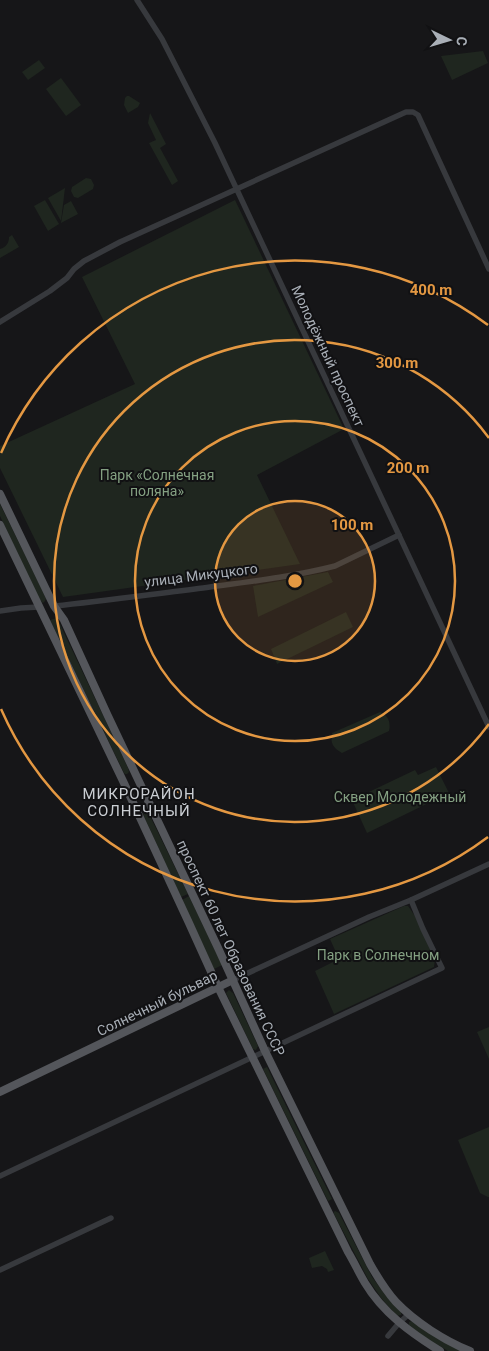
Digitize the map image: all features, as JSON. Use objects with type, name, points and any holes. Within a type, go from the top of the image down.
[{"type":"main road","name":"проспект 60 лет Образования СССР","points":[[0,494],[54,606],[64,620],[266,1051],[340,1204],[382,1284],[397,1303],[409,1314],[431,1330],[470,1351]]},
{"type":"main road","name":"проспект 60 лет Образования СССР","points":[[0,525],[123,781],[252,1058],[365,1284],[384,1308],[399,1322],[440,1351]]},
{"type":"main road","name":"улица Микуцкого","points":[[39,607],[54,606]]},
{"type":"main road","points":[[123,781],[135,775]]},
{"type":"main road","name":"Солнечный бульвар","points":[[0,1092],[233,980]]},
{"type":"main road","points":[[327,1208],[340,1204]]},
{"type":"street","name":"Молодёжный проспект","points":[[137,0],[162,39],[215,143],[489,727]]},
{"type":"street","points":[[0,322],[50,291],[84,261],[120,242],[406,112],[418,115],[489,269]]},
{"type":"street","name":"улица Микуцкого","points":[[54,606],[248,582],[319,570],[335,566],[399,535]]},
{"type":"street","name":"улица Микуцкого","points":[[0,611],[39,607]]},
{"type":"street","name":"Солнечный бульвар","points":[[233,980],[489,864]]},
{"type":"street","points":[[0,1176],[442,968],[411,900]]},
{"type":"street","points":[[0,1270],[111,1218]]},
{"type":"street","points":[[388,1336],[399,1322],[409,1314]]},
{"type":"green space","points":[[483,51],[488,63],[452,80],[441,56]]},
{"type":"green space","points":[[39,60],[45,68],[28,80],[22,72]]},
{"type":"green space","points":[[61,78],[81,105],[66,116],[46,89]]},
{"type":"green space","points":[[127,96],[140,103],[138,107],[128,113],[124,105]]},
{"type":"green space","points":[[150,113],[166,144],[160,148],[178,181],[172,185],[149,143],[156,140],[148,123]]},
{"type":"green space","points":[[86,178],[91,179],[94,185],[93,189],[78,198],[74,197],[71,191],[72,187]]},
{"type":"green space","points":[[65,188],[61,221],[48,198]]},
{"type":"green space","points":[[45,200],[59,224],[48,231],[34,206]]},
{"type":"green space","name":"Парк «Солнечная поляна»","points":[[235,200],[344,429],[257,475],[300,564],[63,597],[0,468],[0,446],[135,384],[82,277]]},
{"type":"green space","points":[[71,201],[78,214],[61,223],[64,205]]},
{"type":"green space","points":[[12,235],[19,247],[0,258],[0,249],[7,244],[9,237]]},
{"type":"green space","points":[[0,504],[46,598],[43,603],[0,516]]},
{"type":"green space","points":[[328,572],[333,582],[258,617],[253,586]]},
{"type":"green space","points":[[346,612],[353,627],[277,664],[271,649]]},
{"type":"green space","points":[[57,618],[128,768],[129,772],[127,774],[124,773],[50,620]]},
{"type":"green space","points":[[380,712],[388,719],[389,731],[342,753],[334,747],[331,740],[332,733]]},
{"type":"green space","name":"Сквер Молодежный","points":[[436,767],[449,793],[367,833],[352,800],[415,770],[418,775]]},
{"type":"green space","points":[[146,808],[188,894],[181,897],[141,810]]},
{"type":"green space","points":[[189,896],[222,965],[214,969],[182,900]]},
{"type":"green space","name":"Парк в Солнечном","points":[[404,906],[408,906],[415,916],[435,959],[434,967],[334,1014],[315,971],[339,959],[330,939]]},
{"type":"green space","points":[[229,990],[233,993],[258,1046],[256,1050],[253,1049],[226,993]]},
{"type":"green space","points":[[489,1027],[489,1059],[477,1032]]},
{"type":"green space","points":[[267,1067],[332,1199],[328,1201],[263,1069]]},
{"type":"green space","points":[[489,1127],[488,1197],[480,1193],[458,1140]]},
{"type":"green space","points":[[335,1211],[339,1213],[372,1277],[401,1312],[401,1315],[397,1316],[368,1279],[334,1214]]},
{"type":"green space","points":[[325,1251],[334,1270],[328,1272],[322,1266],[312,1268],[309,1258]]},
{"type":"green space","points":[[412,1321],[425,1331],[461,1351],[448,1351],[423,1336],[409,1325],[409,1322]]},
{"type":"district","name":"МИКРОРАЙОН СОЛНЕЧНЫЙ","points":[[139,802]]}]
